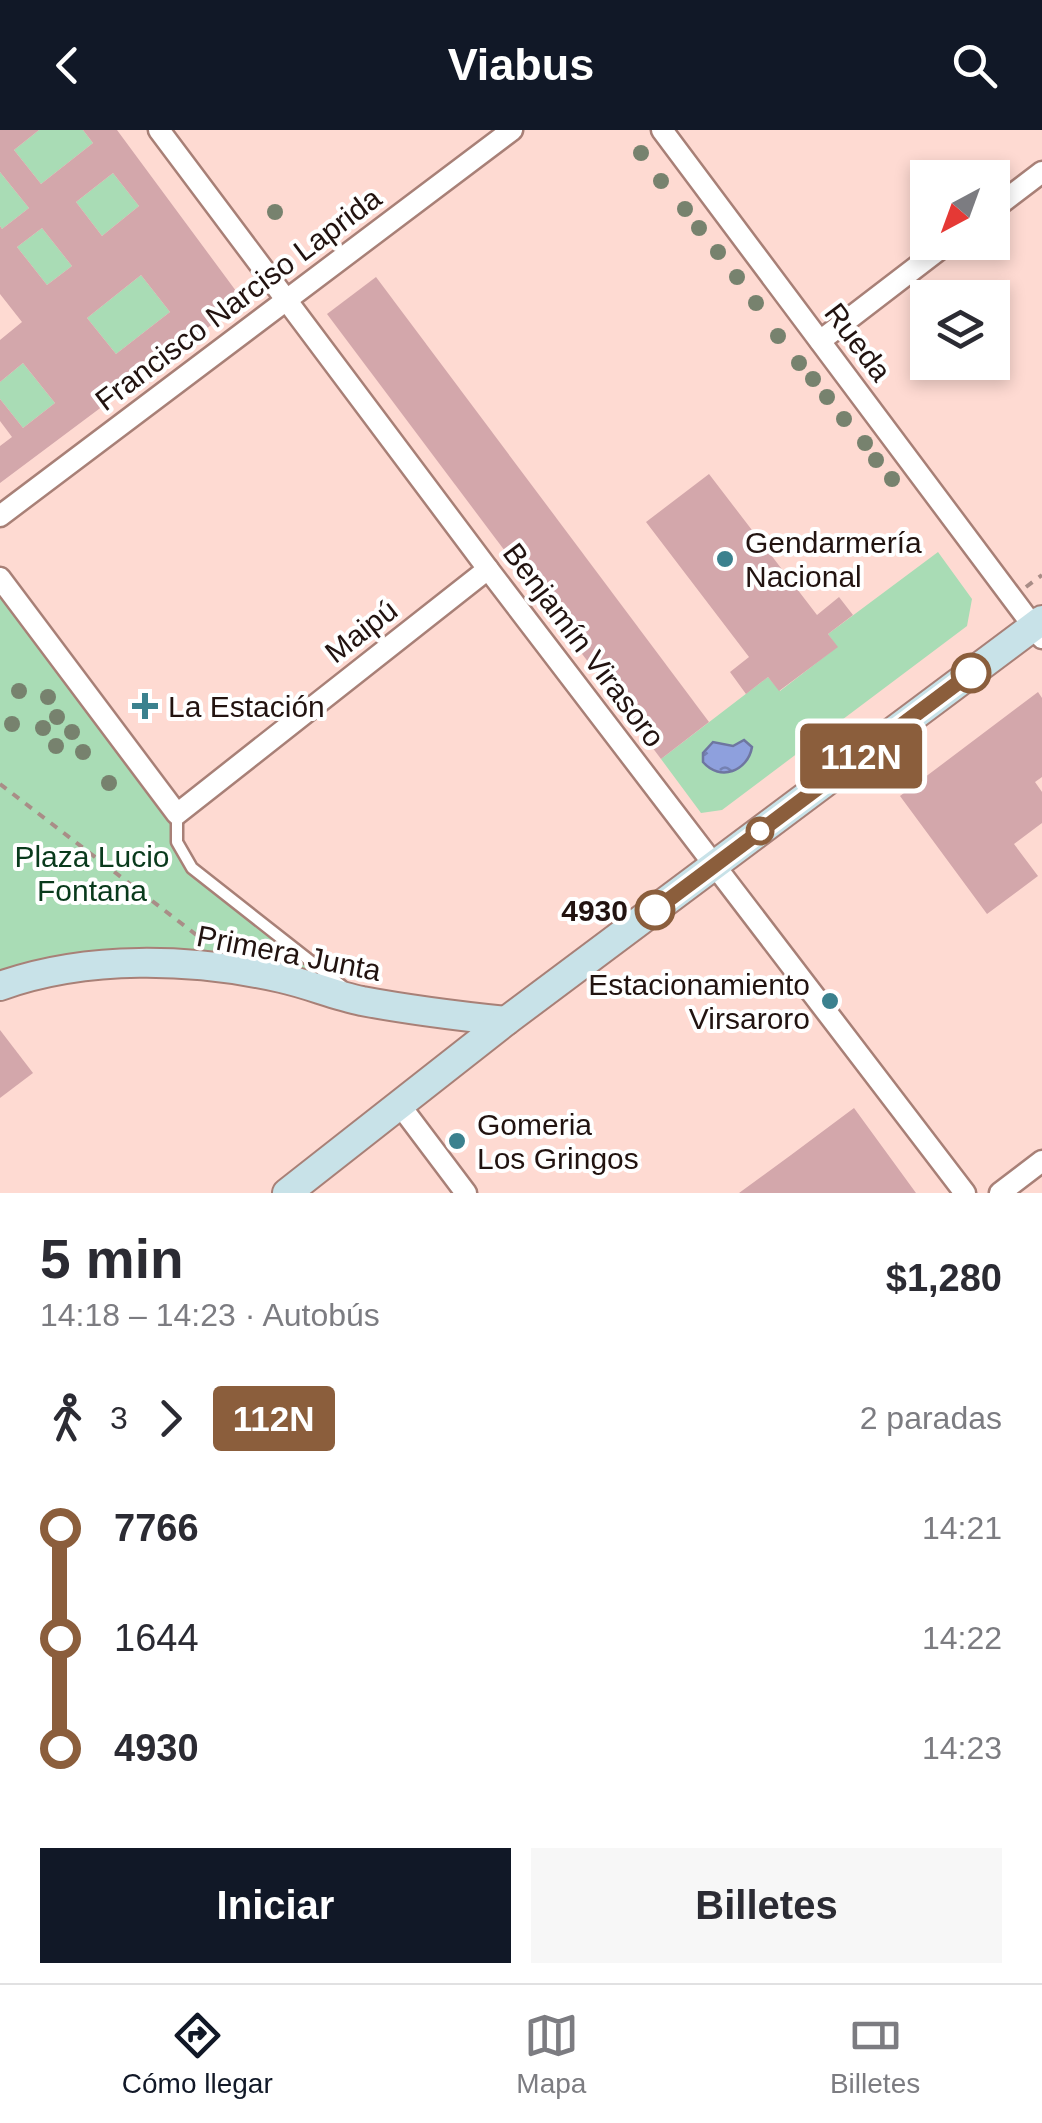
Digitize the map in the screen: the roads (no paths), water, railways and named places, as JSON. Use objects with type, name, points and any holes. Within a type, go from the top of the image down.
[{"type":"main road","points":[[288,1193],[506,1022],[1039,628]]},
{"type":"main road","name":"Primera Junta","points":[[0,986],[22,978],[105,964],[175,964],[257,973],[359,1000],[506,1022]]},
{"type":"street","name":"Benjamín Virasoro","points":[[159,130],[488,570],[965,1193]]},
{"type":"street","name":"Francisco Narciso Laprida","points":[[0,516],[512,130]]},
{"type":"street","name":"Rueda","points":[[662,130],[1039,628]]},
{"type":"street","points":[[1010,196],[1042,172]]},
{"type":"street","points":[[820,340],[925,260]]},
{"type":"street","name":"Maipú","points":[[178,814],[488,570]]},
{"type":"street","points":[[0,578],[178,814]]},
{"type":"street","points":[[399,1104],[466,1193]]},
{"type":"street","points":[[1000,1193],[1042,1161]]},
{"type":"lane","points":[[178,814],[177,842],[192,868],[359,1000]]},
{"type":"water","points":[[744,740],[752,747],[739,768],[717,771],[703,762],[703,753],[713,742],[733,746]]},
{"type":"place","name":"Gendarmería Nacional","points":[[725,559]]},
{"type":"place","name":"La Estación","points":[[145,706]]},
{"type":"place","name":"4930","points":[[655,910]]},
{"type":"place","name":"Estacionamiento Virsaroro","points":[[830,1001]]},
{"type":"place","name":"Gomeria Los Gringos","points":[[457,1141]]},
{"type":"park label","name":"Plaza Lucio Fontana","points":[[92,873]]}]
